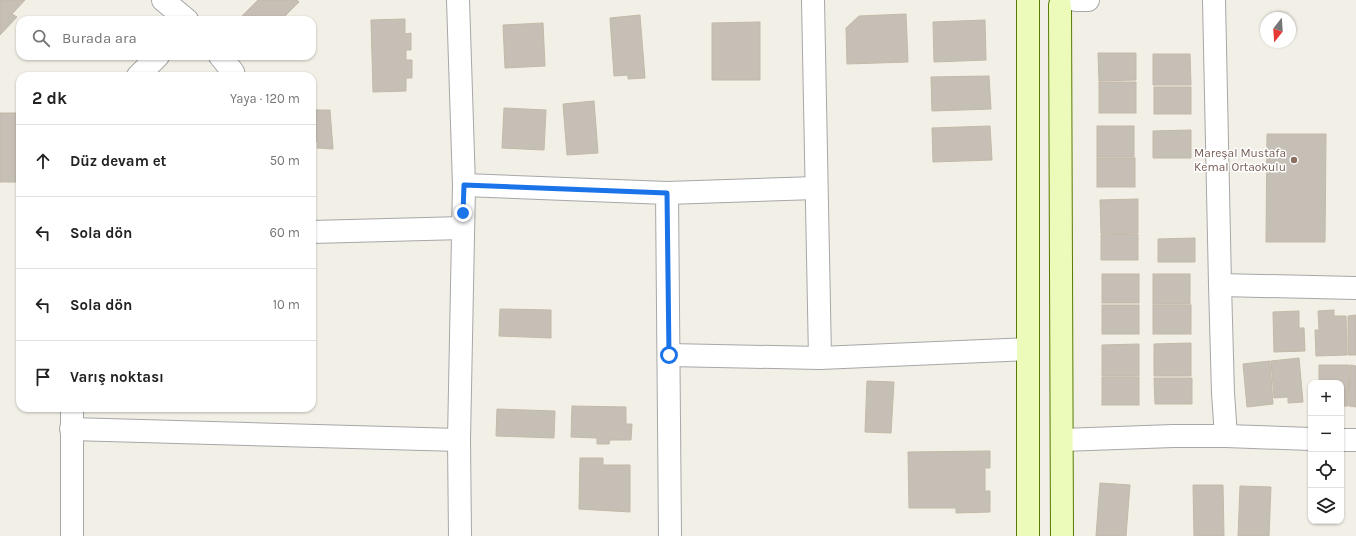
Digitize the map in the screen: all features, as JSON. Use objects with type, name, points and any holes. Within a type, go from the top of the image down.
[{"type":"street","points":[[162,0],[182,16]]},
{"type":"street","points":[[458,0],[464,185],[459,440],[460,536]]},
{"type":"street","points":[[813,0],[820,358]]},
{"type":"street","points":[[1028,0],[1035,6],[1052,8],[1067,2],[1088,0]]},
{"type":"street","points":[[1028,0],[1028,536]]},
{"type":"street","points":[[1214,0],[1220,285],[1223,393],[1226,436]]},
{"type":"street","points":[[1062,536],[1067,2]]},
{"type":"street","points":[[142,72],[154,60]]},
{"type":"street","points":[[224,60],[234,72]]},
{"type":"street","points":[[464,185],[667,193],[816,188]]},
{"type":"street","points":[[667,193],[670,536]]},
{"type":"street","points":[[316,232],[463,228]]},
{"type":"street","points":[[1220,285],[1356,288]]},
{"type":"street","points":[[669,355],[820,358],[1028,349]]},
{"type":"street","points":[[72,536],[71,418],[459,440]]},
{"type":"street","points":[[1062,440],[1173,436],[1308,439]]},
{"type":"street","points":[[1344,440],[1356,440]]},
{"type":"building","points":[[0,0],[25,0],[12,14],[16,18],[0,35]]},
{"type":"building","points":[[258,0],[297,0],[299,2],[285,16],[242,16]]},
{"type":"building","points":[[906,14],[908,62],[847,64],[846,28],[859,16]]},
{"type":"building","points":[[640,15],[645,78],[628,79],[628,75],[614,76],[610,18]]},
{"type":"building","points":[[405,19],[405,34],[411,33],[411,50],[406,50],[406,60],[412,60],[412,78],[406,78],[406,91],[373,92],[371,20]]},
{"type":"building","points":[[985,20],[986,60],[934,62],[933,22]]},
{"type":"building","points":[[760,22],[760,80],[712,80],[712,23]]},
{"type":"building","points":[[543,23],[545,66],[505,68],[503,25]]},
{"type":"building","points":[[1098,53],[1136,53],[1136,80],[1099,81]]},
{"type":"building","points":[[1153,54],[1190,54],[1191,85],[1153,85]]},
{"type":"building","points":[[989,76],[991,109],[932,111],[931,77]]},
{"type":"building","points":[[1099,82],[1136,82],[1136,113],[1099,113]]},
{"type":"building","points":[[1154,87],[1191,87],[1191,114],[1154,114]]},
{"type":"building","points":[[594,101],[598,153],[567,155],[563,104]]},
{"type":"building","points":[[504,108],[546,110],[544,150],[502,148]]},
{"type":"building","points":[[316,110],[330,110],[333,149],[317,148],[318,142],[316,142]]},
{"type":"building","points":[[0,113],[16,113],[16,182],[0,182]]},
{"type":"building","points":[[990,126],[992,160],[933,162],[932,128]]},
{"type":"building","points":[[1097,126],[1134,126],[1134,157],[1097,157]]},
{"type":"building","points":[[1191,130],[1191,158],[1153,158],[1153,131]]},
{"type":"building","points":[[1267,134],[1326,134],[1325,242],[1266,242]]},
{"type":"building","points":[[1097,158],[1135,158],[1135,187],[1097,187]]},
{"type":"building","points":[[1138,199],[1138,233],[1101,234],[1100,200]]},
{"type":"building","points":[[1138,234],[1138,260],[1101,260],[1101,235]]},
{"type":"building","points":[[1195,238],[1195,262],[1158,262],[1158,239]]},
{"type":"building","points":[[1102,274],[1139,274],[1139,303],[1102,303]]},
{"type":"building","points":[[1153,274],[1190,274],[1190,304],[1153,304]]},
{"type":"building","points":[[1102,305],[1139,305],[1139,334],[1102,334]]},
{"type":"building","points":[[1153,305],[1191,305],[1191,334],[1153,334]]},
{"type":"building","points":[[500,309],[551,310],[551,338],[499,336]]},
{"type":"building","points":[[1334,310],[1334,316],[1346,316],[1347,355],[1316,356],[1315,330],[1319,330],[1318,311]]},
{"type":"building","points":[[1299,311],[1299,328],[1304,328],[1305,351],[1274,352],[1273,312]]},
{"type":"building","points":[[1356,315],[1356,355],[1348,355],[1348,316]]},
{"type":"building","points":[[1191,343],[1191,376],[1154,376],[1154,344]]},
{"type":"building","points":[[1139,344],[1139,376],[1102,376],[1102,345]]},
{"type":"building","points":[[1299,358],[1303,402],[1288,403],[1288,397],[1274,398],[1271,361]]},
{"type":"building","points":[[1270,361],[1273,404],[1247,407],[1243,364]]},
{"type":"building","points":[[1319,365],[1349,365],[1348,406],[1344,406],[1344,380],[1319,380]]},
{"type":"building","points":[[1350,365],[1356,366],[1356,407],[1349,406]]},
{"type":"building","points":[[1102,377],[1139,377],[1139,405],[1102,405]]},
{"type":"building","points":[[1154,378],[1192,378],[1192,404],[1155,404]]},
{"type":"building","points":[[867,381],[894,382],[891,433],[865,432]]},
{"type":"building","points":[[572,406],[626,407],[626,424],[632,424],[631,440],[610,440],[609,444],[597,444],[597,438],[571,437]]},
{"type":"building","points":[[497,409],[555,411],[554,438],[496,436]]},
{"type":"building","points":[[990,451],[990,468],[985,468],[985,491],[990,491],[990,512],[956,513],[956,508],[909,508],[908,452]]},
{"type":"building","points":[[580,458],[603,458],[603,465],[630,465],[630,512],[579,509]]},
{"type":"building","points":[[1100,483],[1130,485],[1126,536],[1096,536]]},
{"type":"building","points":[[1193,485],[1223,485],[1224,536],[1194,536]]},
{"type":"building","points":[[1240,486],[1271,487],[1269,536],[1238,536]]},
{"type":"place","name":"Mareşal Mustafa Kemal Ortaokulu","points":[[1294,160]]},
{"type":"route","points":[[463,213],[464,185],[667,193],[669,355]]}]
